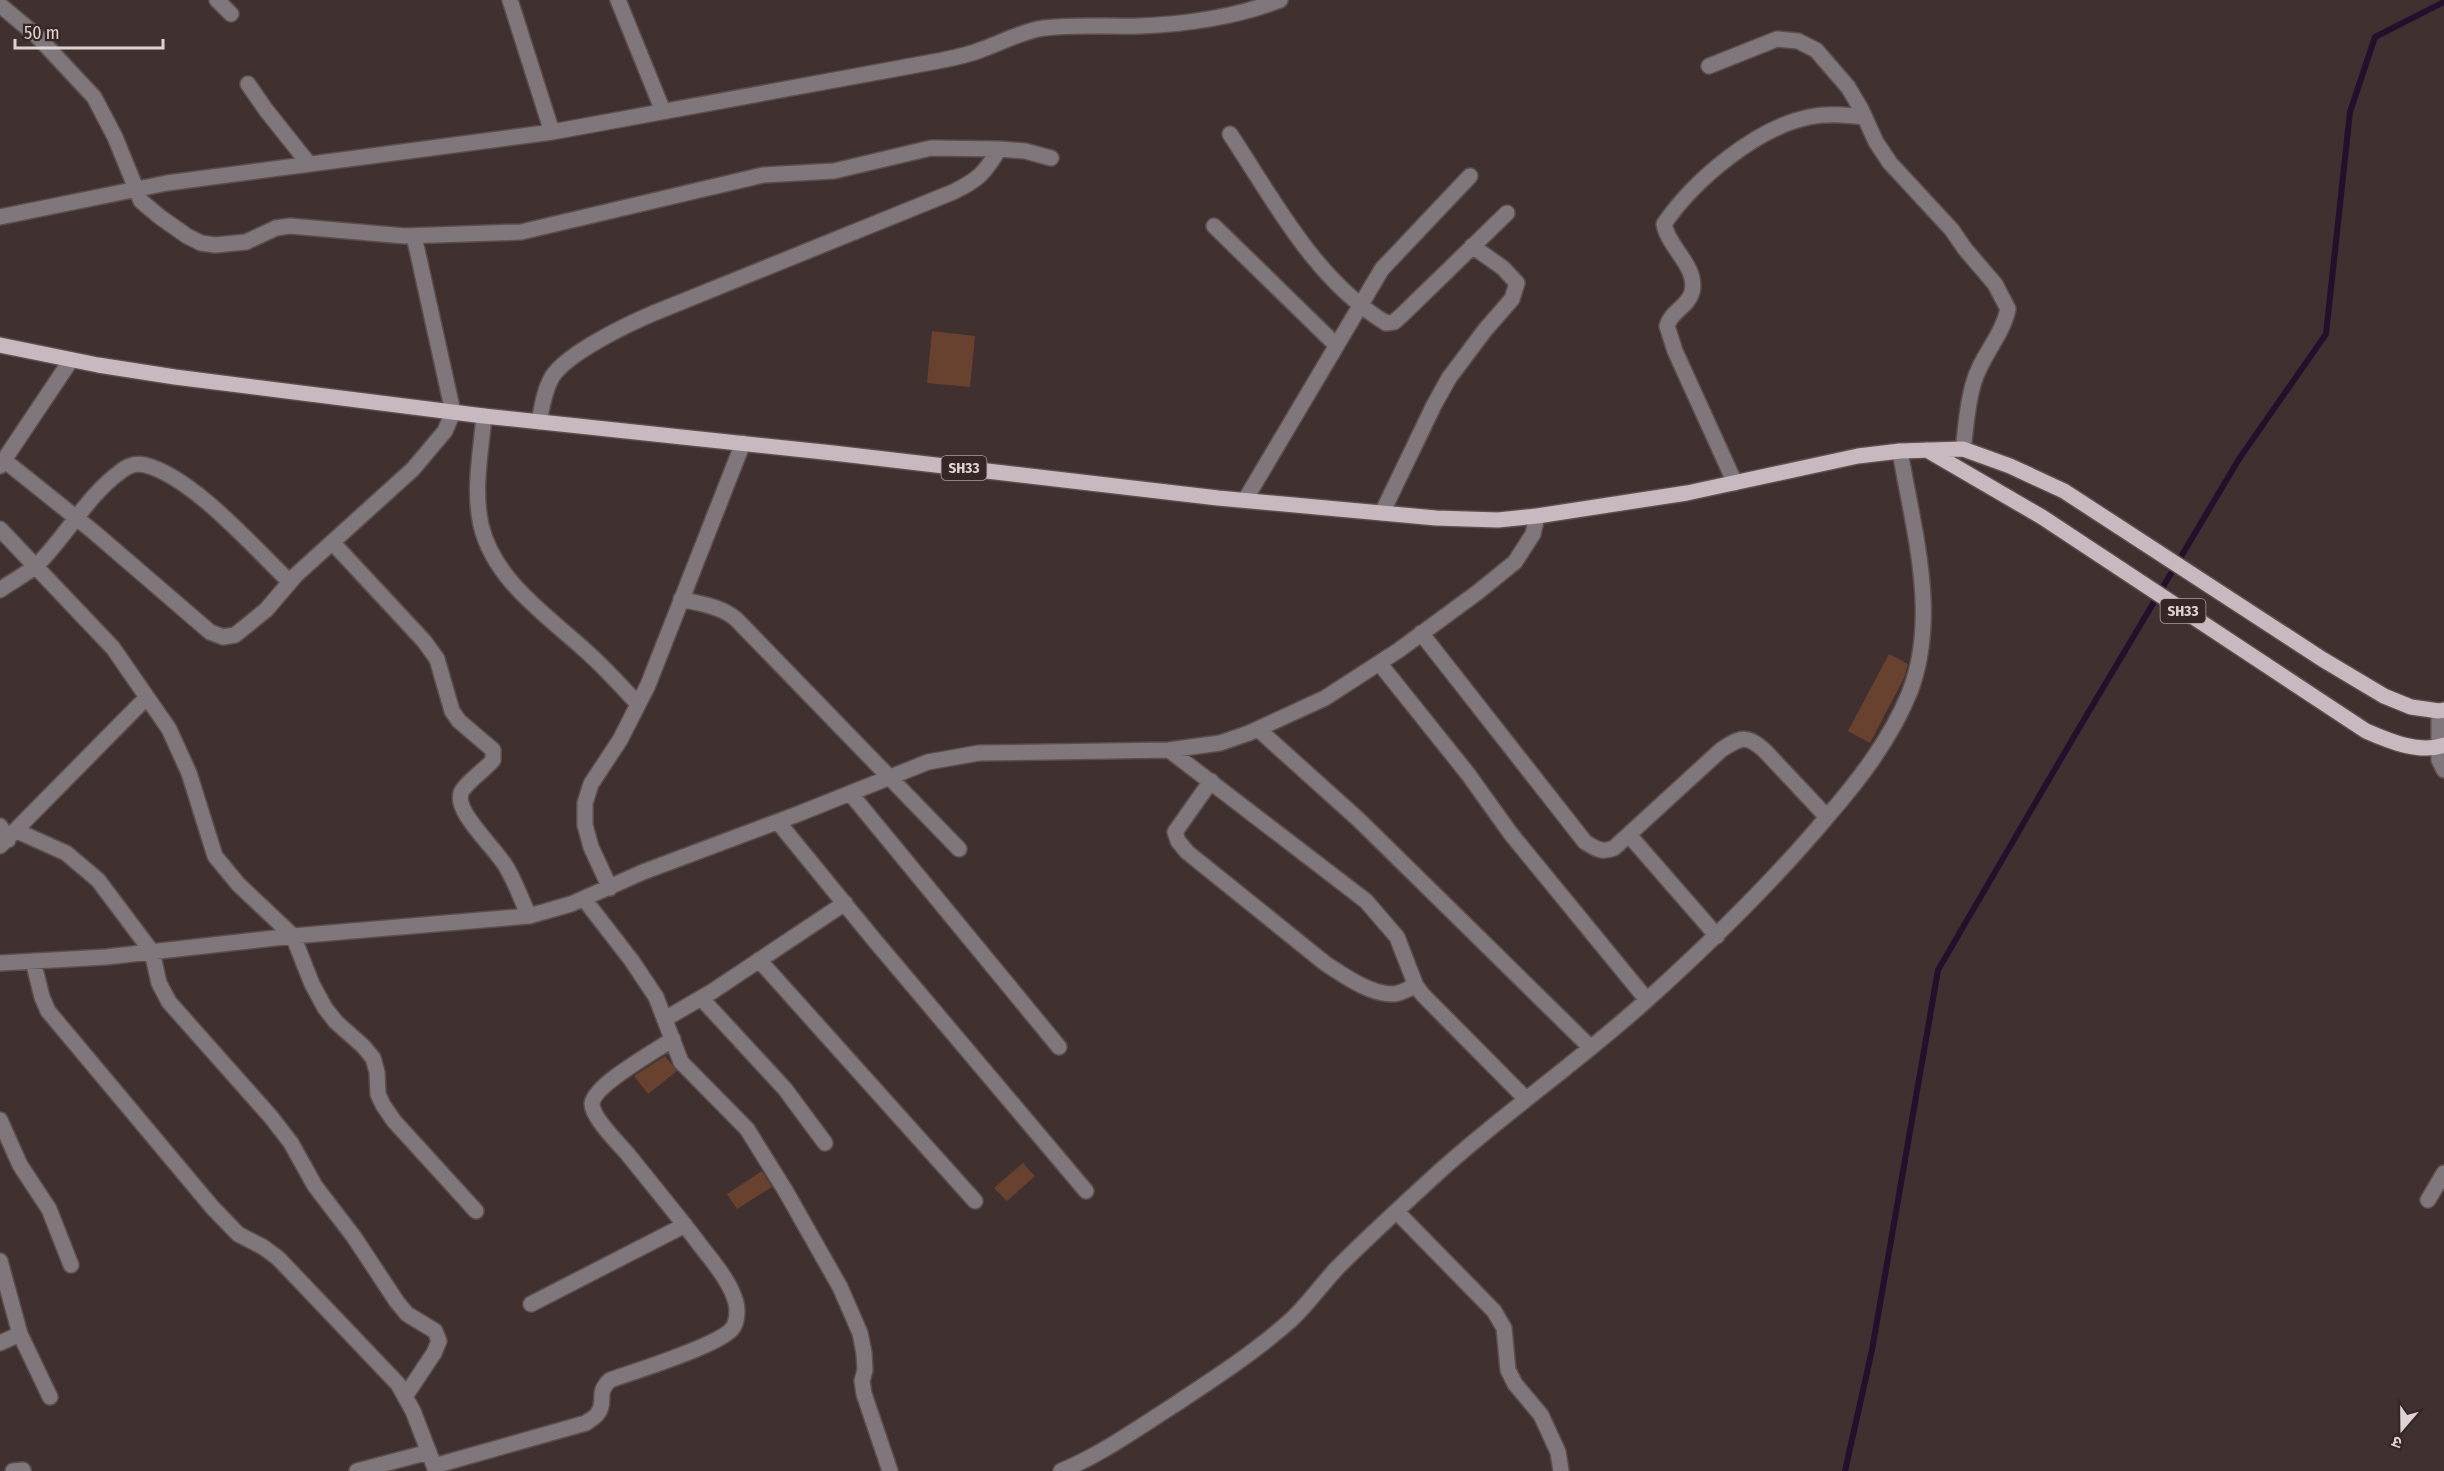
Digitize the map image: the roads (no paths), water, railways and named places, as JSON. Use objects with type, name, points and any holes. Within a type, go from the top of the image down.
[{"type":"main road","name":"SH33","points":[[0,345],[71,360],[231,385],[484,416],[1245,500],[1467,519],[1498,520],[1627,504],[1858,456],[1900,451],[1963,449],[2010,466],[2064,491],[2322,659],[2384,696],[2411,707],[2442,710]]},
{"type":"main road","name":"SH33","points":[[1927,450],[2042,517],[2366,731],[2392,742],[2415,747],[2442,746]]},
{"type":"street","points":[[217,0],[231,14]]},
{"type":"street","points":[[510,0],[552,132]]},
{"type":"street","points":[[618,0],[663,111]]},
{"type":"street","points":[[0,217],[134,188],[552,132],[938,61],[981,50],[1017,35],[1040,29],[1067,25],[1167,24],[1249,12],[1280,0]]},
{"type":"street","points":[[0,5],[37,36],[94,97],[115,137],[141,201],[187,236],[201,243],[232,245],[246,242],[276,228],[290,226],[414,236],[521,232],[763,175],[834,171],[931,148],[1025,151],[1050,158]]},
{"type":"street","points":[[1709,66],[1777,39],[1798,41],[1816,50],[1834,70],[1890,163],[1946,223],[1995,284],[2008,309],[2005,323],[1973,384],[1963,449]]},
{"type":"street","points":[[248,84],[309,164]]},
{"type":"street","points":[[1735,483],[1675,351],[1667,326],[1674,313],[1691,296],[1693,282],[1676,247],[1666,234],[1664,224],[1679,203],[1716,166],[1754,141],[1809,117],[1836,114],[1864,117]]},
{"type":"street","points":[[1230,134],[1297,237],[1360,307],[1386,323],[1394,322],[1507,213]]},
{"type":"street","points":[[539,422],[545,391],[553,375],[570,360],[611,334],[654,313],[973,183],[985,172],[999,149]]},
{"type":"street","points":[[1245,500],[1382,269],[1470,176]]},
{"type":"street","points":[[1214,226],[1336,345]]},
{"type":"street","points":[[71,360],[2,463],[77,518],[210,632],[223,637],[235,636],[254,621],[332,542],[413,469],[445,431],[453,412],[414,236]]},
{"type":"street","points":[[1382,513],[1449,378],[1516,291],[1516,283],[1511,276],[1472,246]]},
{"type":"street","points":[[484,416],[478,502],[481,525],[489,549],[517,589],[588,653],[638,704]]},
{"type":"street","points":[[610,888],[591,847],[585,825],[585,802],[591,784],[620,740],[638,704],[743,443]]},
{"type":"street","points":[[1067,1470],[1104,1451],[1220,1375],[1294,1317],[1337,1269],[1454,1160],[1647,1000],[1717,936],[1827,818],[1866,770],[1884,741],[1908,698],[1922,650],[1924,623],[1922,588],[1900,451]]},
{"type":"street","points":[[0,590],[36,566],[107,483],[122,470],[143,464],[159,470],[203,499],[290,582]]},
{"type":"street","points":[[0,963],[153,952],[293,936],[547,913],[643,872],[778,822],[928,762],[979,753],[1169,750],[1220,743],[1258,729],[1325,698],[1380,663],[1478,592],[1515,562],[1527,547],[1537,516]]},
{"type":"street","points":[[0,529],[113,648],[179,747],[215,856],[238,884],[293,936],[312,984],[326,1008],[336,1022],[373,1058],[377,1072],[378,1094],[383,1105],[394,1121],[476,1211]]},
{"type":"street","points":[[332,542],[424,641],[436,659],[452,711],[459,721],[493,750],[493,759],[461,793],[461,802],[475,826],[508,869],[529,916]]},
{"type":"street","points":[[681,599],[728,612],[736,619],[959,849]]},
{"type":"street","points":[[1421,633],[1585,842],[1605,852],[1614,849],[1721,750],[1744,738],[1754,741],[1765,751],[1827,818]]},
{"type":"street","points":[[1380,663],[1468,774],[1511,834],[1647,1000]]},
{"type":"street","points":[[147,697],[6,836],[66,853],[82,865],[111,896],[153,952],[159,983],[169,1002],[271,1117],[291,1143],[315,1186],[354,1237],[397,1302],[407,1314],[435,1331],[439,1341],[434,1353],[406,1395]]},
{"type":"street","points":[[2442,710],[2442,746],[2439,760],[2444,770]]},
{"type":"street","points":[[1258,729],[1359,820],[1590,1047]]},
{"type":"street","points":[[1169,750],[1365,901],[1397,937],[1416,986],[1526,1100]]},
{"type":"street","points":[[1211,781],[1175,832],[1178,841],[1187,852],[1326,964],[1345,976],[1376,990],[1394,994],[1416,986]]},
{"type":"street","points":[[850,793],[1059,1047]]},
{"type":"street","points":[[778,822],[1086,1191]]},
{"type":"street","points":[[1629,835],[1717,936]]},
{"type":"street","points":[[584,899],[646,980],[665,1019],[681,1062],[747,1129],[785,1190],[840,1287],[860,1333],[864,1353],[865,1370],[862,1381],[864,1394],[890,1471]]},
{"type":"street","points":[[665,1019],[701,998],[845,903]]},
{"type":"street","points":[[759,960],[975,1201]]},
{"type":"street","points":[[33,962],[48,1011],[212,1207],[238,1234],[278,1258],[385,1368],[406,1395],[433,1463]]},
{"type":"street","points":[[701,998],[785,1089],[825,1143]]},
{"type":"street","points":[[357,1471],[433,1463],[586,1423],[598,1414],[602,1405],[600,1395],[603,1386],[610,1380],[712,1342],[724,1336],[734,1327],[737,1315],[736,1303],[712,1260],[608,1130],[595,1113],[592,1104],[595,1095],[622,1072],[673,1039]]},
{"type":"street","points":[[0,1120],[20,1166],[49,1209],[72,1265]]},
{"type":"street","points":[[2428,1200],[2444,1173]]},
{"type":"street","points":[[1397,1212],[1494,1311],[1504,1328],[1508,1370],[1515,1384],[1541,1415],[1558,1452],[1561,1471]]},
{"type":"street","points":[[531,1304],[685,1225]]},
{"type":"street","points":[[1,1271],[20,1334],[50,1397]]},
{"type":"street","points":[[0,1344],[20,1334]]},
{"type":"waterway","points":[[1845,1471],[1872,1350],[1938,970],[2239,459],[2326,334],[2350,112],[2375,37],[2444,2]]}]
